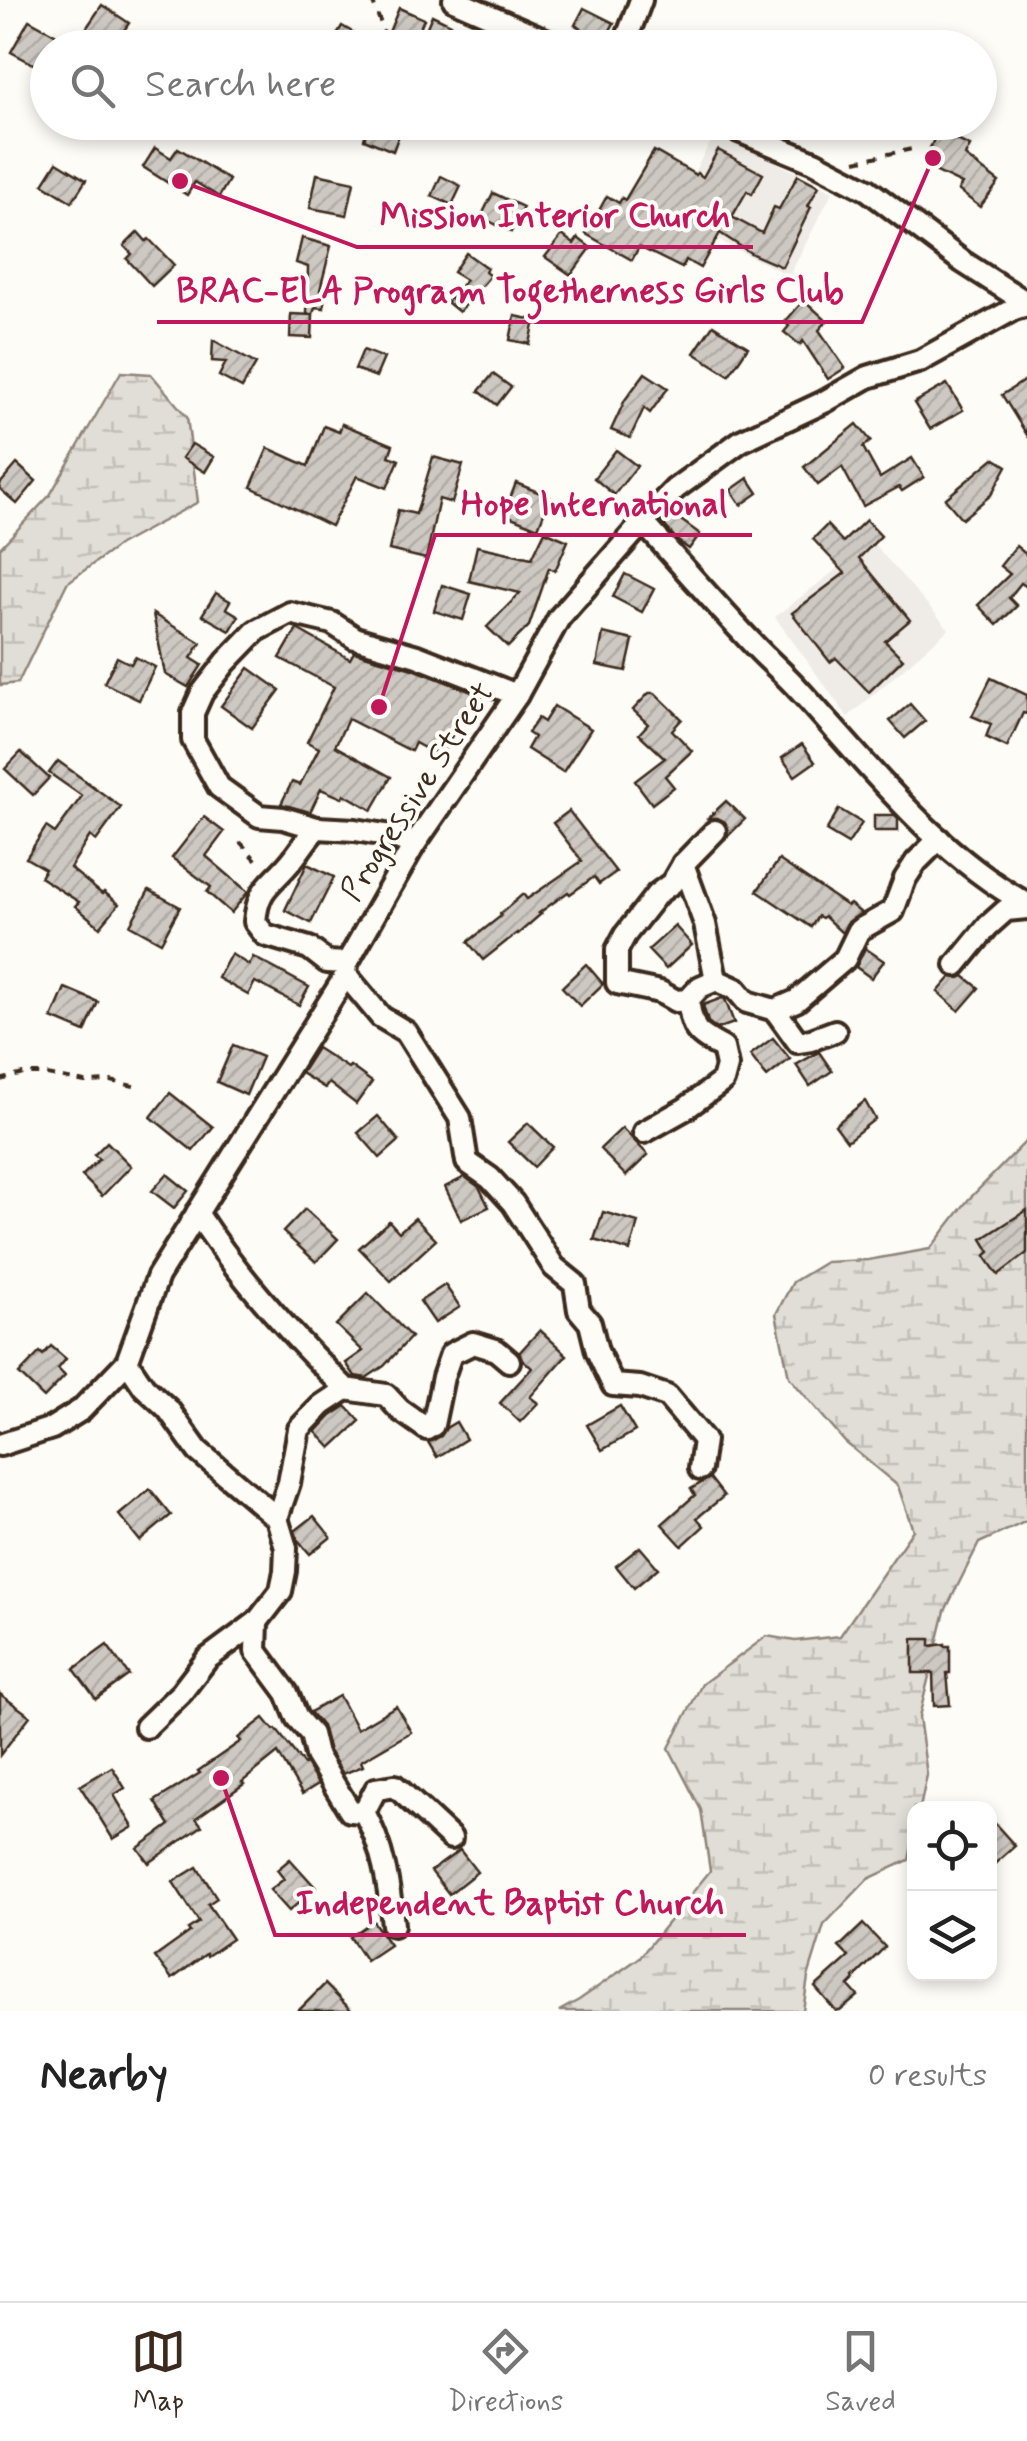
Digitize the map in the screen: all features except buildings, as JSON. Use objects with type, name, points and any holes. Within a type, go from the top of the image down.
[{"type":"street","points":[[454,0],[523,30]]},
{"type":"street","points":[[629,30],[640,0]]},
{"type":"street","points":[[759,140],[868,190],[963,262],[1027,304]]},
{"type":"street","name":"Progressive Street","points":[[0,1445],[52,1428],[81,1410],[126,1362],[158,1276],[346,969],[414,846],[517,694],[559,618],[642,522],[675,489],[741,441],[868,377],[920,361],[1027,304]]},
{"type":"street","points":[[642,522],[886,788],[939,839],[1027,906]]},
{"type":"street","points":[[414,846],[392,836],[317,828],[259,816],[219,787],[193,740],[193,713],[202,693],[256,631],[290,613],[332,624],[354,638],[416,656],[517,694]]},
{"type":"street","points":[[317,828],[262,890],[255,922],[265,935],[309,948],[327,962],[346,969],[380,1017],[406,1032],[460,1118],[466,1162],[490,1178],[513,1204],[554,1267],[575,1284],[579,1310],[590,1323],[597,1351],[613,1384],[640,1387],[666,1396],[704,1440],[700,1469]]},
{"type":"street","points":[[715,832],[684,864],[672,884],[657,894],[617,950],[617,983],[660,992],[676,1001],[688,1000],[700,987],[716,980],[736,989],[747,1002],[774,1010],[798,1042],[835,1032]]},
{"type":"street","points":[[774,1010],[796,1001],[820,982],[845,959],[859,930],[893,911],[905,879],[939,839]]},
{"type":"street","points":[[684,864],[705,924],[716,980]]},
{"type":"street","points":[[956,964],[1006,910],[1027,906]]},
{"type":"street","points":[[644,1132],[686,1109],[723,1082],[727,1066],[723,1048],[699,1036],[691,1021],[688,1000]]},
{"type":"street","points":[[197,1213],[225,1257],[346,1389],[386,1395],[427,1429],[433,1425],[451,1354],[473,1343],[496,1350],[509,1360]]},
{"type":"street","points":[[126,1362],[144,1388],[168,1409],[198,1451],[278,1518]]},
{"type":"street","points":[[146,1727],[208,1660],[257,1622],[281,1591],[286,1548],[278,1518],[299,1429],[322,1405],[346,1389]]},
{"type":"street","points":[[257,1622],[256,1651],[288,1693],[296,1718],[311,1734],[316,1755],[350,1812],[364,1812]]},
{"type":"street","points":[[364,1812],[376,1789],[396,1786],[451,1838]]},
{"type":"street","points":[[364,1812],[381,1853],[390,1892],[392,1925]]},
{"type":"path","points":[[372,0],[383,30]]},
{"type":"path","points":[[834,172],[860,158],[912,149]]},
{"type":"path","points":[[240,842],[276,876]]},
{"type":"path","points":[[0,1080],[42,1074],[138,1087]]},
{"type":"shaded area","points":[[712,140],[732,140],[833,191],[789,276],[670,216]]},
{"type":"shaded area","points":[[872,542],[949,629],[848,717],[775,617]]},
{"type":"green space","points":[[121,372],[151,374],[187,417],[198,502],[119,545],[67,583],[18,683],[0,685],[0,548],[50,495]]},
{"type":"green space","points":[[1027,1140],[1027,1521],[979,1543],[945,1611],[919,1717],[927,1775],[921,1801],[907,1801],[907,1861],[868,1879],[824,1925],[808,1977],[803,2011],[559,2011],[639,1958],[710,1871],[701,1810],[669,1748],[702,1684],[767,1636],[795,1641],[840,1636],[913,1530],[898,1486],[845,1442],[789,1377],[776,1314],[793,1282],[826,1262],[868,1260],[930,1249],[968,1200]]},
{"type":"place","name":"BRAC-ELA Program Togetherness Girls Club","points":[[933,158]]},
{"type":"place","name":"Mission Interior Church","points":[[180,181]]},
{"type":"place","name":"Hope International","points":[[379,707]]},
{"type":"place","name":"Independent Baptist Church","points":[[221,1778]]}]
